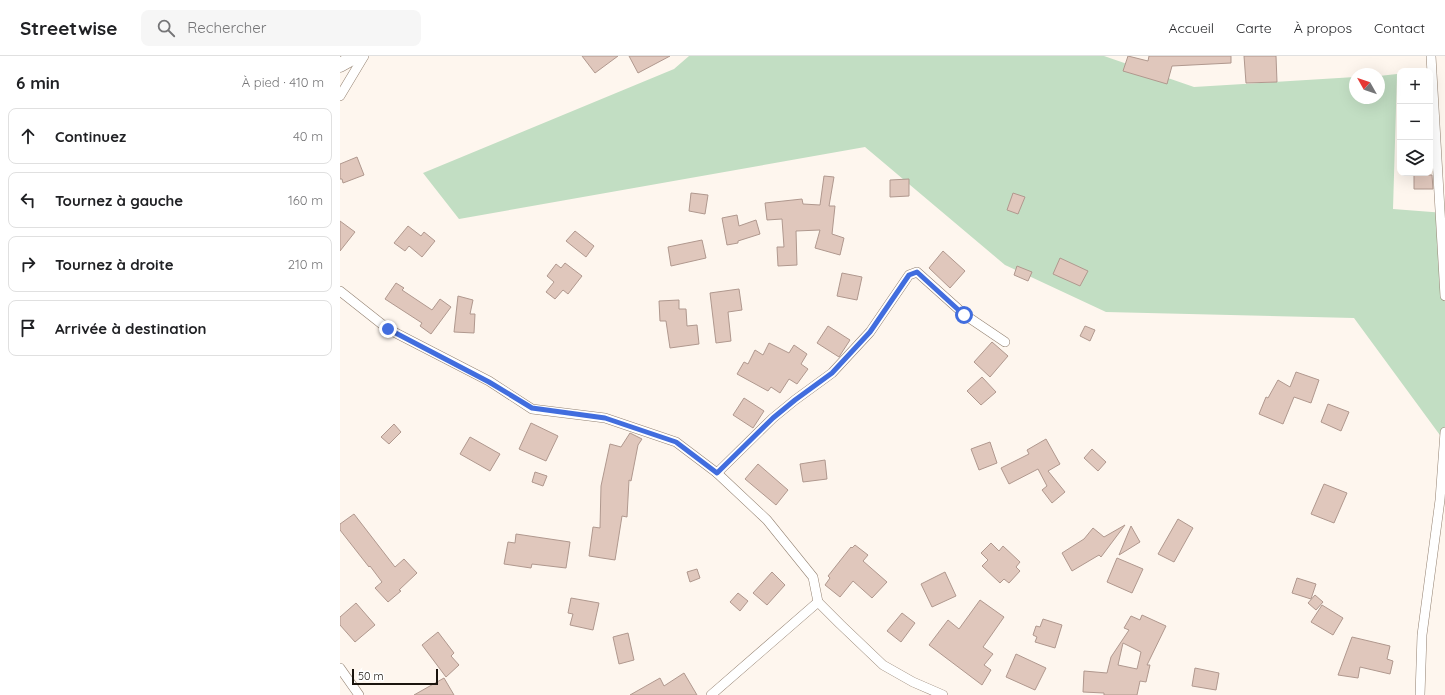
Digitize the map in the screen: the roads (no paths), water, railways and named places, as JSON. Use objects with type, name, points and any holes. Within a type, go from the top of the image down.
[{"type":"main road","points":[[340,65],[356,56]]},
{"type":"street","points":[[340,96],[364,56]]},
{"type":"street","points":[[1432,56],[1445,296]]},
{"type":"street","points":[[717,473],[773,418],[832,373],[870,332],[909,275],[917,272],[964,315],[1005,342]]},
{"type":"street","points":[[340,291],[388,329],[489,382],[532,408],[605,418],[676,442],[717,473],[767,520],[813,577],[818,602],[884,665],[913,682],[944,695]]},
{"type":"street","points":[[1420,695],[1422,635],[1440,500],[1445,432]]},
{"type":"street","points":[[711,695],[818,602]]},
{"type":"street","points":[[340,668],[359,695]]}]
